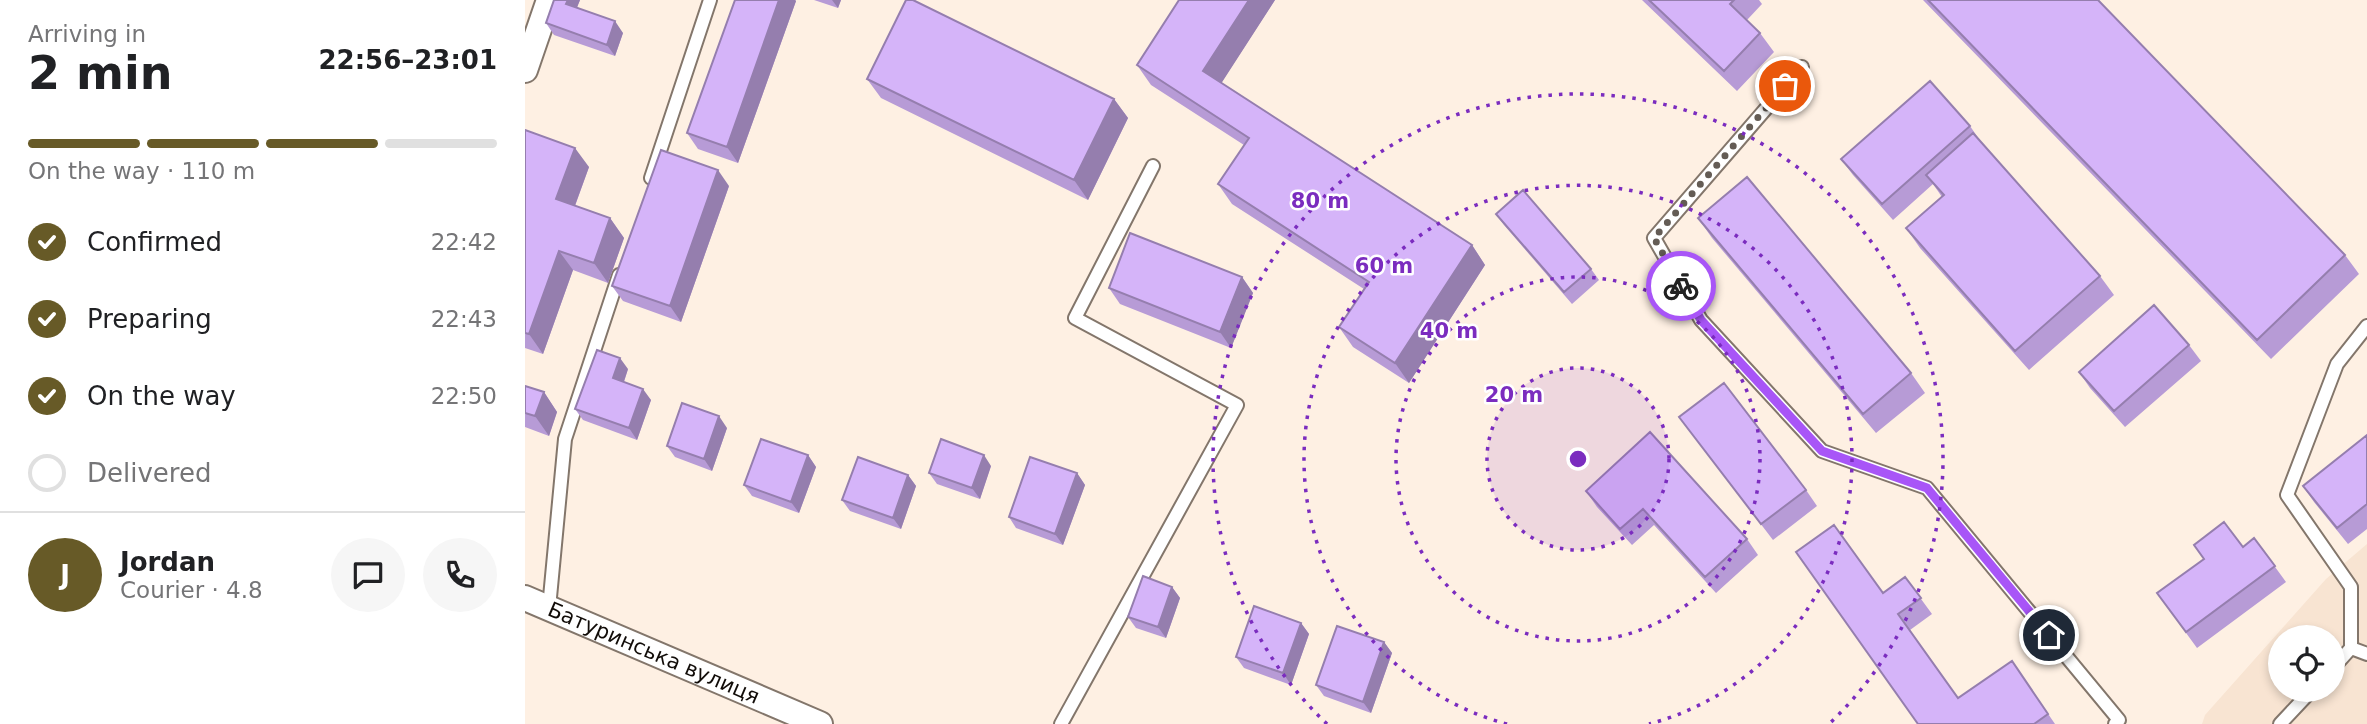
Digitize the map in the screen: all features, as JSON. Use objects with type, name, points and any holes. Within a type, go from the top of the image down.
[{"type":"street","points":[[525,70],[549,0]]},
{"type":"street","name":"Батуринська вулиця","points":[[525,598],[820,724]]},
{"type":"lane","points":[[646,194],[709,0]]},
{"type":"lane","points":[[1802,67],[1654,238],[1701,320],[1822,451],[1927,488],[2119,720],[2115,724]]},
{"type":"lane","points":[[1061,724],[1237,405],[1075,318],[1153,166]]},
{"type":"lane","points":[[548,608],[565,439],[625,258]]},
{"type":"lane","points":[[2345,655],[2351,648],[2351,587],[2287,495],[2337,364],[2367,326]]},
{"type":"lane","points":[[2351,648],[2367,654]]},
{"type":"lane","points":[[2280,724],[2301,702]]},
{"type":"shaded area","points":[[2367,544],[2367,724],[2202,724],[2205,715],[2268,644],[2268,702],[2345,702],[2345,625],[2285,625],[2326,579]]},
{"type":"building","points":[[554,0],[568,0],[566,4],[615,21],[607,45],[546,23]]},
{"type":"building","points":[[735,0],[779,0],[727,147],[687,133]]},
{"type":"building","points":[[906,0],[913,0],[1114,99],[1074,180],[867,79]]},
{"type":"building","points":[[1179,0],[1249,0],[1203,71],[1472,245],[1395,363],[1339,327],[1369,282],[1218,184],[1249,138],[1137,65]]},
{"type":"building","points":[[1649,0],[1734,0],[1730,4],[1760,33],[1724,71]]},
{"type":"building","points":[[1928,0],[2098,0],[2345,255],[2257,340]]},
{"type":"building","points":[[1930,81],[1970,126],[1882,204],[1841,159]]},
{"type":"building","points":[[525,130],[575,148],[556,199],[610,218],[594,263],[559,251],[529,334],[525,333]]},
{"type":"building","points":[[1973,133],[2100,276],[2015,351],[1906,228],[1944,195],[1926,175]]},
{"type":"building","points":[[661,150],[718,170],[670,306],[612,286]]},
{"type":"building","points":[[1747,177],[1911,373],[1863,414],[1698,218]]},
{"type":"building","points":[[1523,190],[1591,269],[1564,292],[1496,214]]},
{"type":"building","points":[[1130,233],[1242,277],[1220,332],[1109,288]]},
{"type":"building","points":[[2154,305],[2189,345],[2114,411],[2079,372]]},
{"type":"building","points":[[597,350],[620,358],[613,378],[643,389],[629,428],[575,409]]},
{"type":"building","points":[[1724,383],[1806,490],[1761,524],[1679,417]]},
{"type":"building","points":[[525,386],[544,392],[535,416],[525,413]]},
{"type":"building","points":[[682,403],[719,416],[704,459],[667,446]]},
{"type":"building","points":[[1650,432],[1747,539],[1705,577],[1643,509],[1620,529],[1586,491]]},
{"type":"building","points":[[2367,435],[2367,504],[2337,528],[2303,486]]},
{"type":"building","points":[[761,439],[808,455],[791,502],[744,485]]},
{"type":"building","points":[[941,439],[984,455],[972,488],[929,473]]},
{"type":"building","points":[[858,457],[908,475],[893,518],[842,500]]},
{"type":"building","points":[[1030,457],[1077,473],[1055,534],[1009,517]]},
{"type":"building","points":[[2224,522],[2243,547],[2254,538],[2275,566],[2186,632],[2157,593],[2204,559],[2194,545]]},
{"type":"building","points":[[1834,525],[1883,593],[1905,577],[1921,598],[1898,614],[1958,698],[2012,661],[2048,714],[2034,724],[1918,724],[1796,552]]},
{"type":"building","points":[[1143,576],[1172,587],[1158,627],[1128,617]]},
{"type":"building","points":[[1254,606],[1301,623],[1283,673],[1236,657]]},
{"type":"building","points":[[1337,626],[1384,642],[1363,702],[1316,685]]},
{"type":"way so far","points":[[1681,286],[1654,238],[1785,86]]},
{"type":"route","points":[[1681,286],[1701,320],[1822,451],[1927,488],[2049,635]]}]
